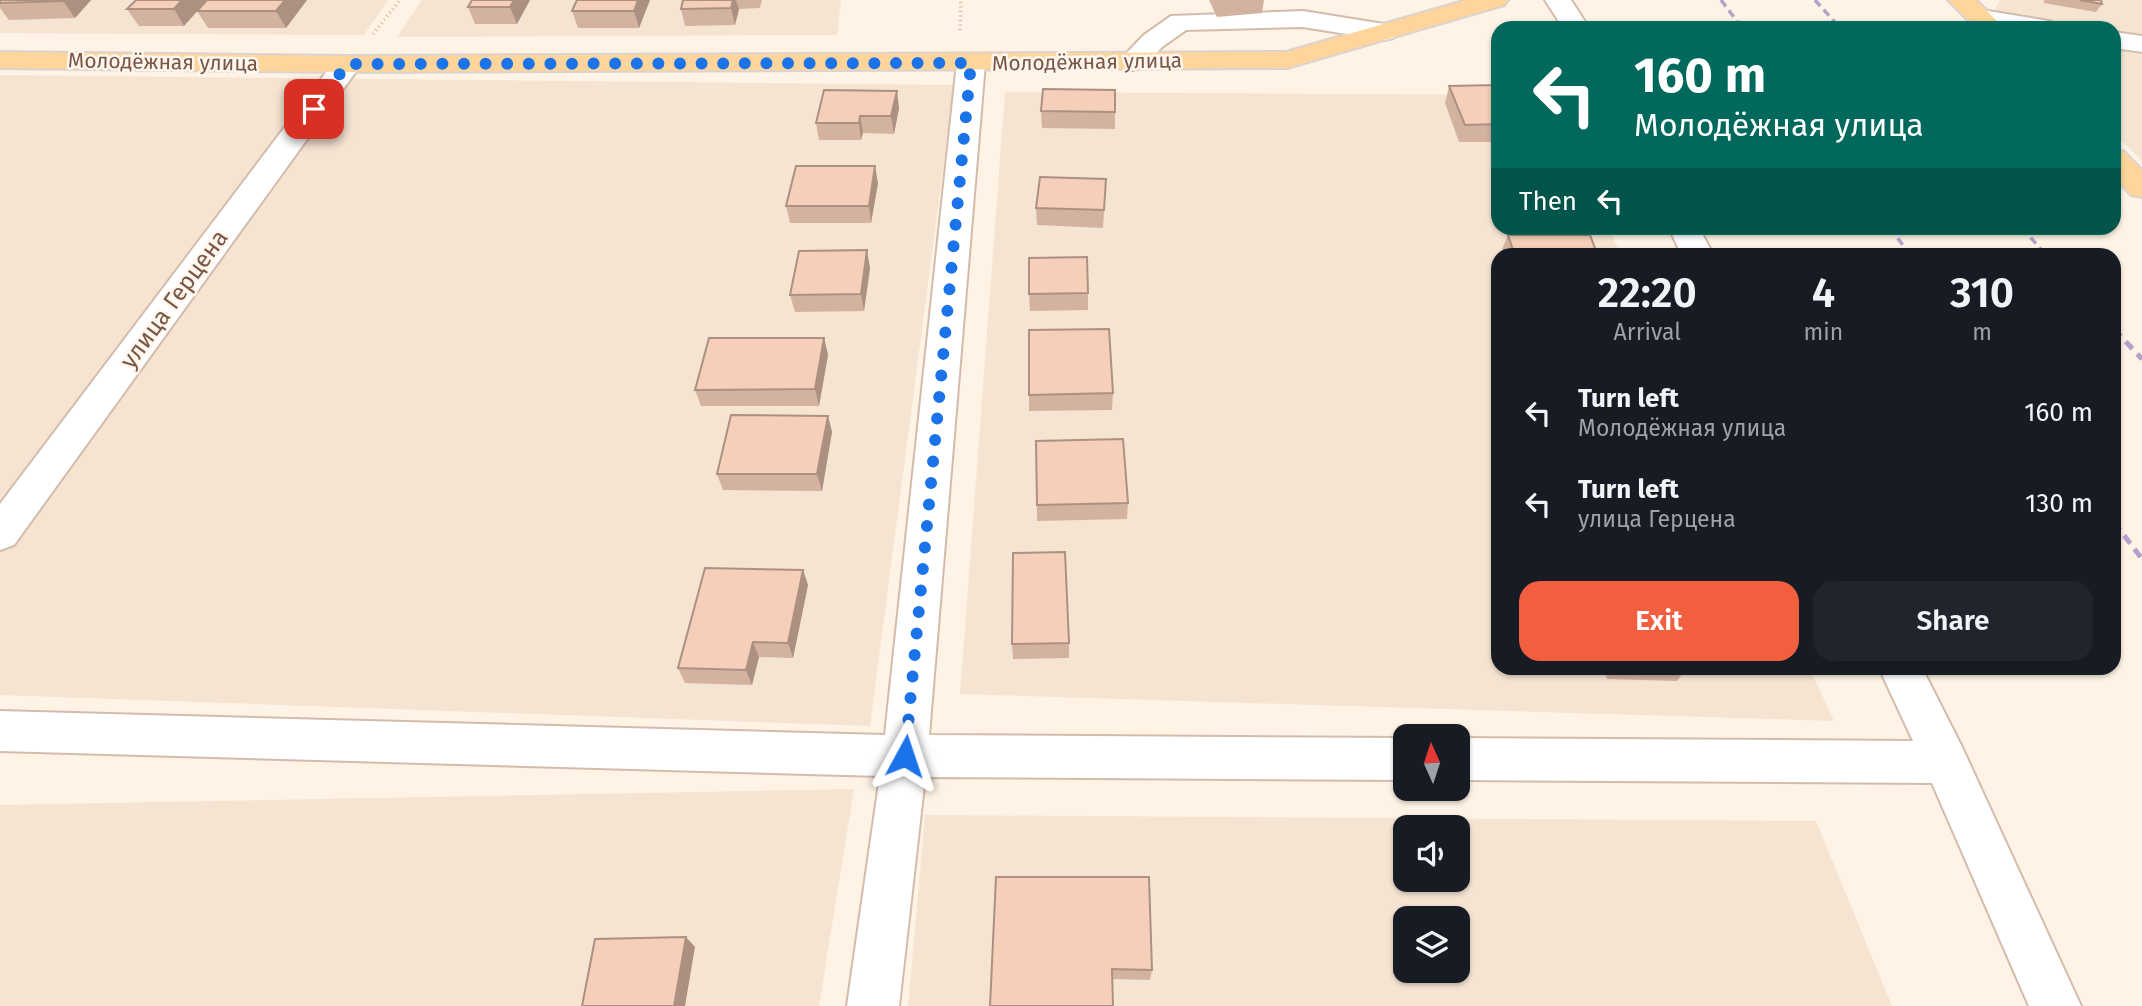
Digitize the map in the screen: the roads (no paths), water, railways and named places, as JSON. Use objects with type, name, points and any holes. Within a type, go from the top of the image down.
[{"type":"main road","points":[[1961,0],[1985,21]]},
{"type":"main road","name":"Молодёжная улица","points":[[0,60],[347,64],[965,49],[1132,62],[1287,60],[1485,1]]},
{"type":"main road","points":[[2121,166],[2142,188]]},
{"type":"street","points":[[1558,0],[1572,21]]},
{"type":"street","points":[[1132,62],[1153,41],[1180,22],[1303,19],[1384,32]]},
{"type":"street","points":[[2121,41],[2142,44]]},
{"type":"street","points":[[873,1006],[905,756],[965,49]]},
{"type":"street","name":"улица Герцена","points":[[0,534],[347,64]]},
{"type":"street","points":[[1903,675],[1946,762],[2055,1006]]},
{"type":"street","points":[[0,731],[905,756],[1393,759]]},
{"type":"street","points":[[1470,759],[1946,762]]},
{"type":"railway","points":[[1721,0],[1737,21]]},
{"type":"railway","points":[[1815,0],[1834,21]]},
{"type":"railway","points":[[1895,235],[1905,248]]},
{"type":"railway","points":[[2028,235],[2040,248]]},
{"type":"railway","points":[[2121,336],[2142,359]]},
{"type":"railway","points":[[2121,531],[2142,559]]}]
